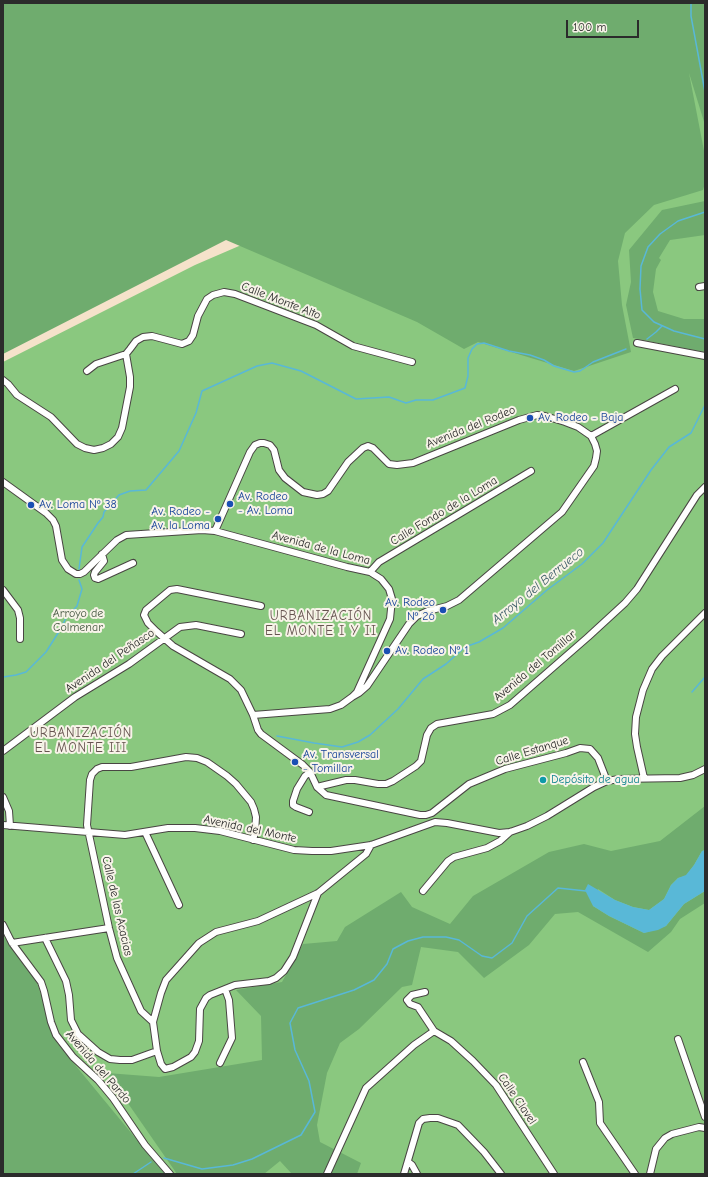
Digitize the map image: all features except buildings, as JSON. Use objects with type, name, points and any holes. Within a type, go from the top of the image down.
[{"type":"street","name":"Calle Monte Alto","points":[[87,371],[96,364],[126,354],[136,341],[143,338],[152,336],[182,344],[189,341],[193,335],[198,316],[207,299],[213,295],[224,292],[235,294],[316,325],[353,346],[412,362]]},
{"type":"street","points":[[637,343],[705,356]]},
{"type":"street","points":[[3,380],[17,394],[51,417],[77,444],[94,450],[111,444],[118,437],[122,428],[130,388],[130,377],[126,354]]},
{"type":"street","points":[[352,697],[359,693],[371,681],[409,624],[417,616],[428,611],[447,606],[459,600],[562,512],[594,466],[597,451],[591,436],[675,389]]},
{"type":"street","name":"Avenida del Rodeo","points":[[215,531],[250,452],[255,445],[260,443],[270,445],[274,450],[279,470],[285,478],[303,492],[317,495],[328,490],[348,462],[363,448],[368,446],[373,448],[390,464],[396,465],[413,463],[519,420],[537,415],[563,421],[578,427],[591,436]]},
{"type":"street","name":"Calle Fondo de la Loma","points":[[370,572],[379,562],[531,471]]},
{"type":"street","name":"Avenida de la Loma","points":[[3,482],[46,513],[53,520],[56,526],[62,560],[72,572],[79,574],[84,572],[117,540],[126,535],[202,530],[215,531],[347,568],[370,572],[380,579],[389,589],[392,599],[390,619],[361,682],[352,697],[341,705],[330,709],[253,715]]},
{"type":"street","name":"Avenida del Tomillar","points":[[317,787],[346,780],[386,784],[416,766],[421,761],[427,735],[431,728],[437,724],[493,714],[510,705],[625,603],[637,589],[697,495],[705,487]]},
{"type":"street","name":"Avenida de la Loma","points":[[102,554],[104,561],[94,575],[95,578],[98,579],[133,563]]},
{"type":"street","points":[[261,606],[177,588],[170,590],[144,613],[148,623],[173,646],[230,679],[241,690],[261,734],[303,765],[310,772],[317,787],[326,795],[428,817]]},
{"type":"street","points":[[3,590],[18,610],[20,618],[20,639]]},
{"type":"street","points":[[644,778],[635,734],[636,717],[643,690],[652,669],[662,656],[705,613]]},
{"type":"street","name":"Avenida del Peñasco","points":[[3,751],[75,697],[129,664],[180,627],[191,625],[210,627],[241,634]]},
{"type":"street","points":[[361,682],[367,683],[371,681]]},
{"type":"street","name":"Calle Estanque","points":[[428,817],[469,784],[505,769],[580,748],[590,749],[598,758],[607,781]]},
{"type":"street","name":"Calle de las Acacias","points":[[153,1022],[141,1011],[117,958],[109,928],[86,826],[90,780],[92,774],[97,769],[102,767],[131,767],[186,756],[207,762],[227,776],[244,794],[252,806],[256,817],[253,840]]},
{"type":"street","name":"Avenida del Monte","points":[[3,825],[125,834],[168,828],[195,828],[220,831],[294,850],[312,851],[349,849],[371,845],[418,828],[428,817],[440,822],[499,833],[510,832],[527,826],[547,816],[594,787],[607,781],[619,779],[680,778],[693,775],[705,769]]},
{"type":"street","points":[[309,812],[296,807],[293,801],[297,789],[305,776],[310,772]]},
{"type":"street","points":[[3,797],[9,811],[10,826]]},
{"type":"street","points":[[145,832],[179,905]]},
{"type":"street","points":[[423,891],[448,861],[454,857],[487,848],[500,841],[510,832]]},
{"type":"street","points":[[499,833],[500,841]]},
{"type":"street","points":[[318,893],[293,957],[284,971],[276,978],[269,981],[235,985],[210,995],[202,1003],[199,1015],[200,1041],[195,1052],[191,1057],[173,1067],[165,1069],[161,1064],[157,1052],[153,1022],[166,980],[198,943],[216,932],[258,921],[318,893],[366,854],[371,845]]},
{"type":"street","name":"Avenida del Pardo","points":[[3,925],[12,943],[41,982],[51,1022],[56,1035],[73,1057],[98,1080],[114,1098],[145,1145],[170,1174]]},
{"type":"street","points":[[12,943],[109,928]]},
{"type":"street","points":[[45,938],[66,981],[71,1020],[78,1034],[98,1052],[110,1058],[132,1060],[157,1052]]},
{"type":"street","points":[[220,1063],[232,1038],[229,1000],[225,988]]},
{"type":"street","name":"Calle Clavel","points":[[425,992],[411,995],[407,1000],[410,1004],[418,1007],[434,1031],[450,1041],[474,1061],[496,1085],[554,1174]]},
{"type":"street","points":[[327,1174],[366,1088],[414,1045],[434,1031]]},
{"type":"street","points":[[678,1038],[705,1117]]},
{"type":"street","points":[[583,1062],[599,1102],[600,1123],[635,1174]]},
{"type":"street","points":[[406,1173],[419,1122],[423,1119],[438,1118],[458,1125],[484,1152],[501,1174]]},
{"type":"street","points":[[650,1174],[656,1149],[665,1138],[672,1134],[699,1127],[705,1128]]},
{"type":"street","points":[[408,1162],[412,1165],[416,1174]]},
{"type":"green space","points":[[3,3],[705,3],[705,125],[689,73],[705,156],[705,183],[703,190],[654,205],[625,233],[618,261],[622,305],[631,352],[574,371],[478,342],[464,349],[417,322],[226,240],[3,354]]},
{"type":"green space","name":"Arroyo de Colmenar","points":[[705,16],[705,1174],[3,1174],[3,362],[195,265],[239,246],[280,231]]},
{"type":"green space","points":[[705,201],[705,235],[670,240],[659,258],[661,260],[656,269],[653,292],[658,311],[684,319],[705,319],[705,352],[633,338],[626,305],[631,282],[629,250],[662,210]]},
{"type":"green space","points":[[705,806],[705,850],[702,851],[686,876],[678,878],[671,885],[664,899],[649,910],[633,907],[615,900],[598,889],[593,906],[609,916],[644,933],[666,926],[684,904],[705,891],[705,903],[680,919],[671,932],[648,952],[578,912],[555,914],[529,945],[484,978],[458,952],[421,947],[412,985],[402,987],[359,1029],[340,1043],[327,1073],[317,1125],[320,1142],[361,1163],[357,1174],[292,1174],[280,1161],[264,1174],[177,1174],[107,1073],[159,1077],[262,1060],[261,1016],[236,990],[282,982],[303,944],[337,941],[345,927],[401,892],[412,907],[450,924],[473,896],[549,852],[584,844],[611,851],[660,841]]},
{"type":"green space","points":[[3,936],[36,980],[57,1043],[165,1174],[3,1174]]},
{"type":"water","points":[[705,850],[705,891],[684,904],[666,926],[658,930],[644,933],[609,916],[593,906],[585,890],[588,884],[615,900],[633,907],[649,910],[664,899],[671,885],[678,878],[686,875],[702,851]]},
{"type":"waterway","points":[[691,3],[691,16],[705,92]]},
{"type":"waterway","points":[[705,212],[678,221],[660,234],[648,247],[641,266],[640,289],[642,310],[654,322],[674,331],[705,339]]},
{"type":"waterway","points":[[647,339],[662,326]]},
{"type":"waterway","points":[[79,569],[82,547],[103,517],[104,512],[119,495],[130,491],[146,490],[179,451],[196,413],[202,391],[257,366],[272,363],[301,371],[356,399],[389,397],[406,403],[416,400],[433,400],[465,388],[468,376],[468,358],[472,349],[477,344],[484,343],[509,351],[530,355],[544,360],[554,366],[574,372],[580,371],[593,362],[626,349]]},
{"type":"waterway","name":"Arroyo del Berrueco","points":[[277,736],[342,747],[358,742],[370,735],[398,709],[423,679],[446,664],[465,647],[479,642],[503,628],[547,590],[582,564],[603,543],[651,470],[669,447],[691,433],[705,405]]},
{"type":"waterway","points":[[3,677],[26,672],[46,652],[66,618],[77,606],[82,589],[79,580]]},
{"type":"waterway","points":[[692,692],[705,677]]},
{"type":"waterway","points":[[164,1158],[202,1169],[233,1165],[252,1159],[301,1135],[315,1112],[309,1081],[295,1050],[290,1023],[298,1008],[354,990],[374,980],[387,964],[393,949],[408,941],[423,937],[446,937],[459,940],[482,956],[492,958],[512,943],[527,916],[558,888],[586,891]]},
{"type":"waterway","points":[[133,1174],[151,1162]]},
{"type":"place","name":"Av. Rodeo - Baja","points":[[530,418]]},
{"type":"place","name":"Av. Rodeo - Av. Loma","points":[[230,504]]},
{"type":"place","name":"Av. Loma Nº 38","points":[[31,505]]},
{"type":"place","name":"Av. Rodeo - Av. la Loma","points":[[218,519]]},
{"type":"place","name":"Av. Rodeo Nº 26","points":[[443,610]]},
{"type":"place","name":"Av. Rodeo Nº 1","points":[[387,651]]},
{"type":"place","name":"Av. Transversal - Tomillar","points":[[295,762]]},
{"type":"place","name":"Depósito de agua","points":[[543,780]]},
{"type":"district","name":"URBANIZACIÓN EL MONTE I Y II","points":[[321,624]]},
{"type":"district","name":"URBANIZACIÓN EL MONTE III","points":[[81,740]]}]
